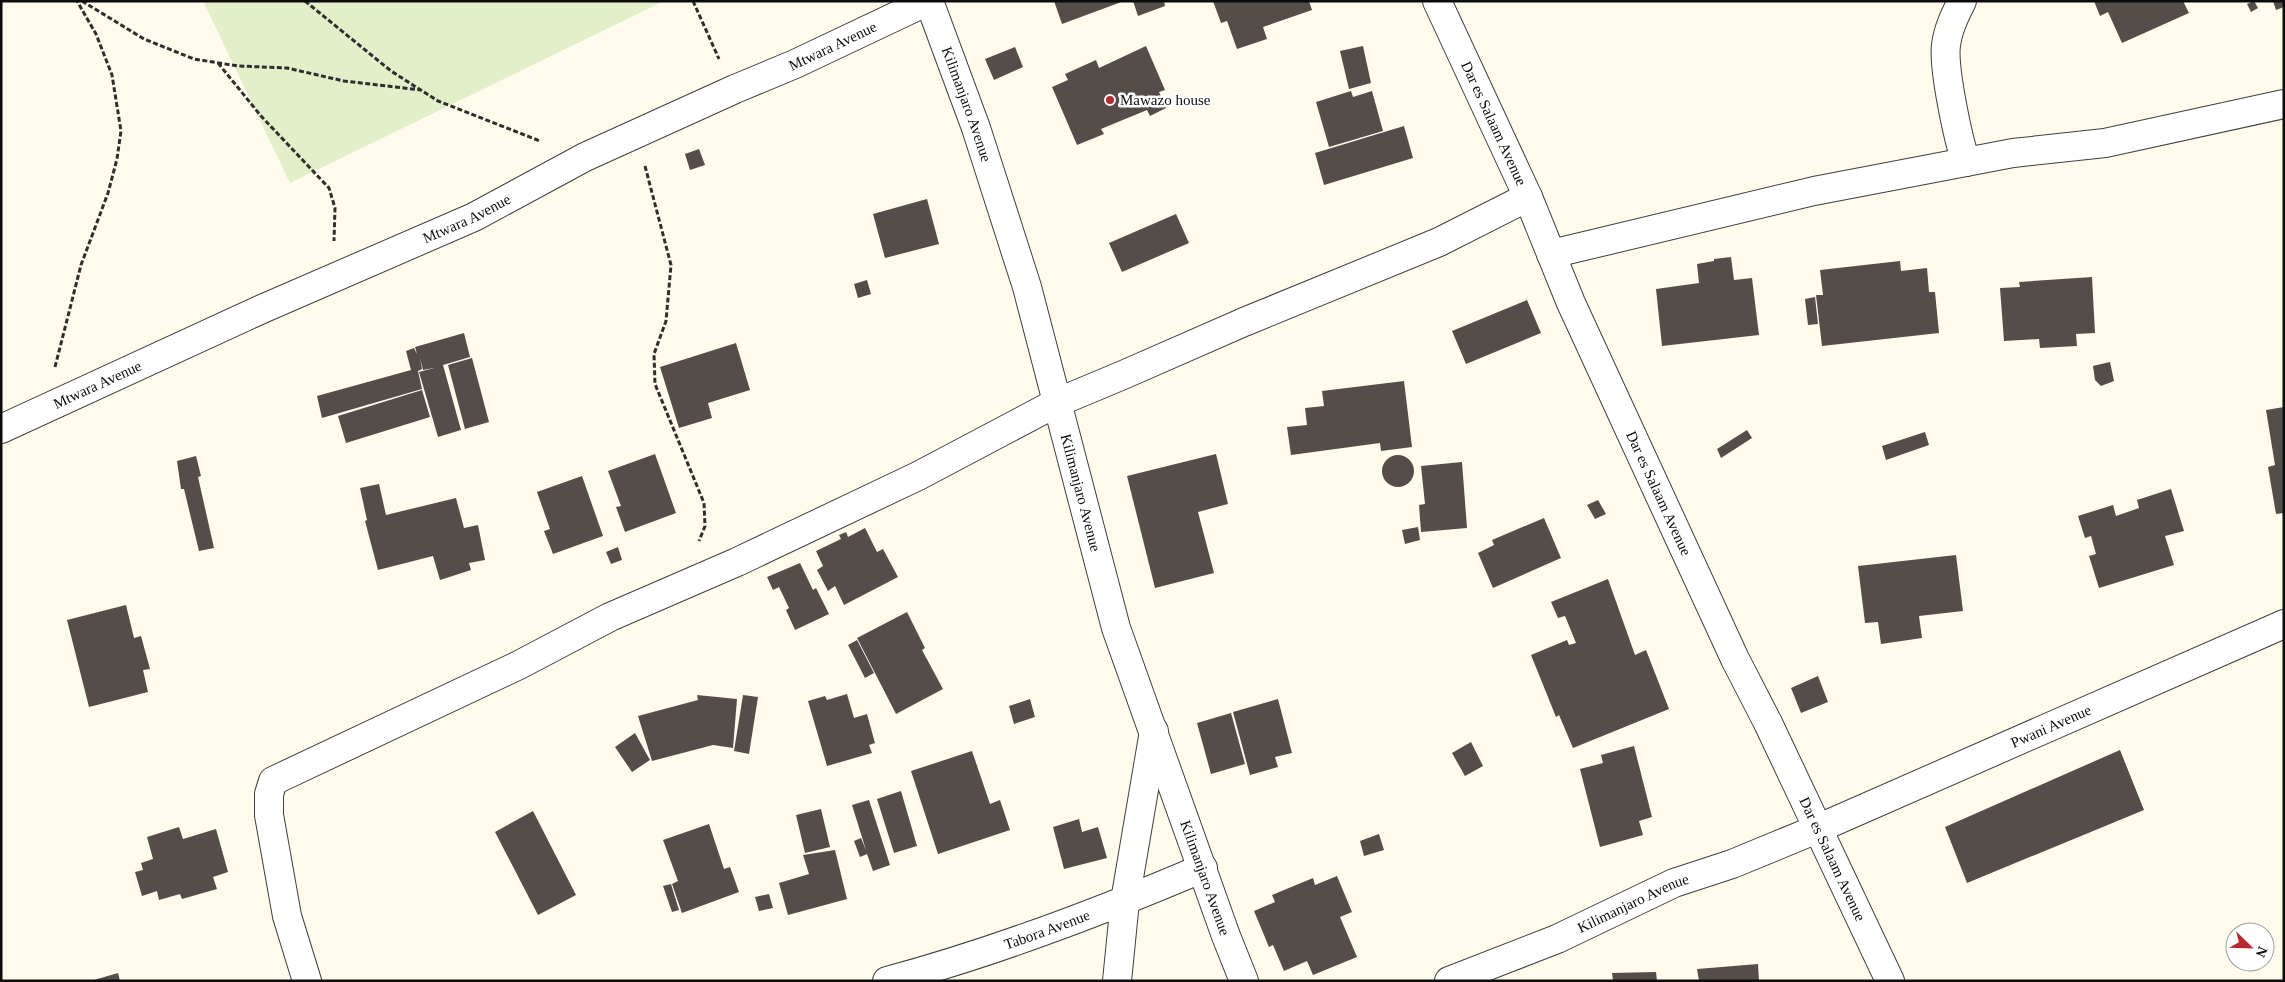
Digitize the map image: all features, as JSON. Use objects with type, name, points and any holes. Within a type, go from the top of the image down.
[{"type":"street","name":"Mtwara Avenue","points":[[1,429],[333,279],[474,218],[585,157],[734,89],[796,64],[929,1]]},
{"type":"street","name":"Kilimanjaro Avenue","points":[[929,1],[976,128],[1021,268],[1116,628],[1244,981]]},
{"type":"street","name":"Dar es Salaam Avenue","points":[[1437,1],[1528,197],[1571,303],[1735,659],[1768,723],[1890,981]]},
{"type":"street","points":[[1962,1],[1950,28],[1946,46],[1960,146],[1966,162]]},
{"type":"street","points":[[1551,254],[1814,191],[2013,153],[2105,143],[2284,104]]},
{"type":"street","points":[[307,981],[287,916],[269,816],[269,794],[273,781],[519,665],[610,617],[737,562],[918,476],[1056,403],[1244,322],[1439,242],[1528,197]]},
{"type":"street","name":"Pwani Avenue","points":[[1817,829],[2284,624]]},
{"type":"street","points":[[1117,981],[1125,901],[1154,730]]},
{"type":"street","name":"Kilimanjaro Avenue","points":[[1449,981],[1557,939],[1674,884],[1732,864],[1817,829]]},
{"type":"street","name":"Tabora Avenue","points":[[887,981],[956,961],[1125,901],[1202,868]]},
{"type":"path","points":[[43,410],[80,265],[108,193],[117,159],[121,131],[112,75],[96,34],[77,1]]},
{"type":"path","points":[[82,1],[144,39],[194,59],[218,63],[287,68],[344,81],[422,90]]},
{"type":"path","points":[[305,1],[391,71],[438,101],[478,119],[585,157]]},
{"type":"path","points":[[693,1],[707,36],[734,89]]},
{"type":"path","points":[[218,63],[261,116],[329,188],[335,208],[333,279]]},
{"type":"path","points":[[636,134],[671,265],[666,321],[654,354],[655,384],[704,502],[705,526],[696,548],[670,591]]},
{"type":"green space","points":[[203,1],[659,1],[660,3],[290,183]]},
{"type":"building","points":[[1054,1],[1124,1],[1062,24]]},
{"type":"building","points":[[1133,1],[1164,1],[1165,6],[1138,16]]},
{"type":"building","points":[[1213,1],[1309,1],[1312,10],[1263,27],[1267,39],[1237,49],[1227,21],[1221,23]]},
{"type":"building","points":[[2094,1],[2183,1],[2189,13],[2122,43],[2108,12],[2100,16]]},
{"type":"building","points":[[2254,1],[2258,8],[2251,12],[2247,4]]},
{"type":"building","points":[[2273,1],[2284,1],[2284,7],[2276,10]]},
{"type":"building","name":"Mawazo house","points":[[1146,46],[1165,90],[1159,92],[1166,108],[1150,116],[1147,110],[1101,129],[1104,134],[1077,145],[1052,87],[1068,80],[1065,74],[1096,60],[1099,68]]},
{"type":"building","points":[[1363,46],[1371,83],[1349,89],[1340,51]]},
{"type":"building","points":[[1015,47],[1023,67],[994,80],[985,59]]},
{"type":"building","points":[[1351,91],[1353,97],[1372,91],[1383,131],[1329,147],[1316,102]]},
{"type":"building","points":[[1404,126],[1413,158],[1324,185],[1315,153]]},
{"type":"building","points":[[699,149],[705,165],[690,170],[685,154]]},
{"type":"building","points":[[927,199],[939,244],[885,258],[873,214]]},
{"type":"building","points":[[1176,214],[1189,243],[1122,272],[1109,243]]},
{"type":"building","points":[[1731,257],[1734,280],[1752,278],[1759,335],[1662,346],[1656,289],[1699,283],[1697,264]]},
{"type":"building","points":[[1900,261],[1901,271],[1927,268],[1929,292],[1935,292],[1939,333],[1822,346],[1816,295],[1823,295],[1820,270]]},
{"type":"building","points":[[2092,277],[2095,333],[2076,334],[2077,346],[2040,348],[2039,339],[2004,341],[2000,288],[2020,287],[2019,282]]},
{"type":"building","points":[[867,280],[871,294],[858,298],[854,284]]},
{"type":"building","points":[[1815,297],[1818,324],[1808,325],[1805,299]]},
{"type":"building","points":[[1527,300],[1541,333],[1466,364],[1452,331]]},
{"type":"building","points":[[464,333],[470,357],[443,365],[461,430],[438,437],[419,372],[434,368],[423,370],[420,358],[422,369],[418,371],[422,389],[322,418],[317,396],[411,370],[406,351],[414,348],[417,354],[415,347]]},
{"type":"building","points":[[736,343],[750,390],[708,403],[712,418],[679,428],[660,367]]},
{"type":"building","points":[[472,358],[489,422],[465,429],[448,365]]},
{"type":"building","points":[[2110,362],[2114,381],[2101,386],[2095,380],[2093,366]]},
{"type":"building","points":[[1404,381],[1412,447],[1381,451],[1380,443],[1291,455],[1287,427],[1307,425],[1305,408],[1324,406],[1322,391]]},
{"type":"building","points":[[422,390],[430,417],[346,443],[338,416]]},
{"type":"building","points":[[2284,407],[2284,513],[2276,514],[2268,467],[2275,465],[2266,410]]},
{"type":"building","points":[[1747,430],[1752,438],[1721,458],[1717,449]]},
{"type":"building","points":[[1925,432],[1929,445],[1886,460],[1882,446]]},
{"type":"building","points":[[655,454],[676,513],[625,532],[616,507],[621,506],[608,471]]},
{"type":"building","points":[[1216,454],[1228,504],[1198,512],[1214,573],[1155,588],[1127,476]]},
{"type":"building","points":[[1398,455],[1409,460],[1414,471],[1409,482],[1398,487],[1387,482],[1382,471],[1387,460]]},
{"type":"building","points":[[196,456],[201,476],[198,477],[214,548],[199,551],[184,489],[181,489],[177,461]]},
{"type":"building","points":[[1462,462],[1467,528],[1421,532],[1419,505],[1425,504],[1421,466]]},
{"type":"building","points":[[582,476],[603,536],[553,554],[544,531],[550,529],[537,492]]},
{"type":"building","points":[[379,484],[386,515],[456,498],[464,528],[478,525],[485,560],[469,563],[471,570],[440,580],[433,556],[378,570],[365,521],[367,520],[360,488]]},
{"type":"building","points":[[2171,489],[2184,531],[2165,536],[2174,565],[2099,588],[2089,556],[2096,554],[2091,536],[2085,538],[2078,516],[2113,505],[2116,516],[2139,508],[2137,500]]},
{"type":"building","points":[[1598,500],[1606,514],[1595,519],[1587,505]]},
{"type":"building","points":[[1544,518],[1561,558],[1493,588],[1478,553],[1494,545],[1492,540]]},
{"type":"building","points":[[1418,527],[1420,540],[1405,544],[1402,530]]},
{"type":"building","points":[[865,528],[877,552],[883,549],[898,577],[844,605],[835,586],[828,591],[817,570],[823,566],[816,551],[841,539],[839,535],[846,532],[848,537]]},
{"type":"building","points":[[618,547],[622,560],[611,564],[606,552]]},
{"type":"building","points":[[1956,555],[1963,611],[1919,616],[1922,638],[1881,644],[1878,622],[1865,623],[1858,566]]},
{"type":"building","points":[[800,563],[813,590],[816,588],[829,614],[795,630],[786,610],[789,608],[779,587],[773,590],[767,577]]},
{"type":"building","points":[[1608,579],[1635,655],[1646,650],[1669,709],[1573,748],[1559,715],[1556,717],[1531,655],[1567,640],[1569,645],[1576,643],[1565,616],[1558,618],[1551,602]]},
{"type":"building","points":[[126,605],[134,638],[141,636],[150,669],[143,670],[148,692],[89,707],[67,620]]},
{"type":"building","points":[[907,612],[925,648],[922,650],[943,689],[896,714],[857,638]]},
{"type":"building","points":[[857,640],[874,673],[865,678],[848,645]]},
{"type":"building","points":[[1818,676],[1828,702],[1801,713],[1791,688]]},
{"type":"building","points":[[847,694],[854,718],[867,714],[875,743],[869,745],[872,753],[827,766],[808,701],[825,696],[827,700]]},
{"type":"building","points":[[697,695],[737,699],[733,748],[713,745],[652,761],[638,716],[698,700]]},
{"type":"building","points":[[743,695],[758,697],[749,754],[734,751]]},
{"type":"building","points":[[1030,699],[1035,717],[1014,724],[1009,706]]},
{"type":"building","points":[[1278,699],[1292,753],[1275,757],[1278,767],[1250,775],[1233,712]]},
{"type":"building","points":[[1231,713],[1245,764],[1211,774],[1197,723]]},
{"type":"building","points":[[635,733],[650,760],[632,772],[615,747]]},
{"type":"building","points":[[1471,742],[1483,766],[1465,776],[1452,753]]},
{"type":"building","points":[[1634,746],[1652,817],[1639,821],[1643,835],[1600,847],[1580,769],[1603,763],[1601,755]]},
{"type":"building","points":[[2120,750],[2144,810],[1967,883],[1945,827]]},
{"type":"building","points":[[972,751],[990,804],[1000,800],[1010,830],[938,854],[911,771]]},
{"type":"building","points":[[901,791],[917,846],[894,853],[877,799]]},
{"type":"building","points":[[869,800],[890,865],[873,871],[867,854],[860,857],[854,841],[861,838],[866,850],[852,805]]},
{"type":"building","points":[[821,809],[830,847],[805,853],[796,815]]},
{"type":"building","points":[[533,811],[576,895],[538,915],[495,832]]},
{"type":"building","points":[[1079,819],[1082,832],[1098,827],[1107,858],[1064,869],[1053,827]]},
{"type":"building","points":[[709,824],[724,869],[730,867],[739,892],[682,913],[672,884],[678,881],[663,840]]},
{"type":"building","points":[[179,827],[183,839],[216,829],[228,872],[213,877],[217,889],[182,899],[180,894],[159,900],[157,891],[142,896],[135,872],[143,870],[141,863],[153,859],[147,837]]},
{"type":"building","points":[[1379,834],[1384,850],[1364,856],[1360,841]]},
{"type":"building","points":[[835,850],[847,899],[788,915],[779,883],[809,874],[803,855]]},
{"type":"building","points":[[1337,876],[1352,912],[1340,917],[1357,957],[1313,975],[1307,961],[1284,971],[1273,945],[1269,947],[1254,911],[1275,902],[1272,895],[1313,878],[1315,885]]},
{"type":"building","points":[[671,884],[679,910],[672,912],[663,886]]},
{"type":"building","points":[[769,894],[773,908],[759,911],[755,897]]},
{"type":"building","points":[[1758,964],[1759,981],[1699,981],[1697,969]]},
{"type":"building","points":[[1656,972],[1657,981],[1613,981],[1612,973]]},
{"type":"building","points":[[118,973],[120,981],[94,981],[94,980]]},
{"type":"place","name":"Mawazo house","points":[[1110,100]]}]
